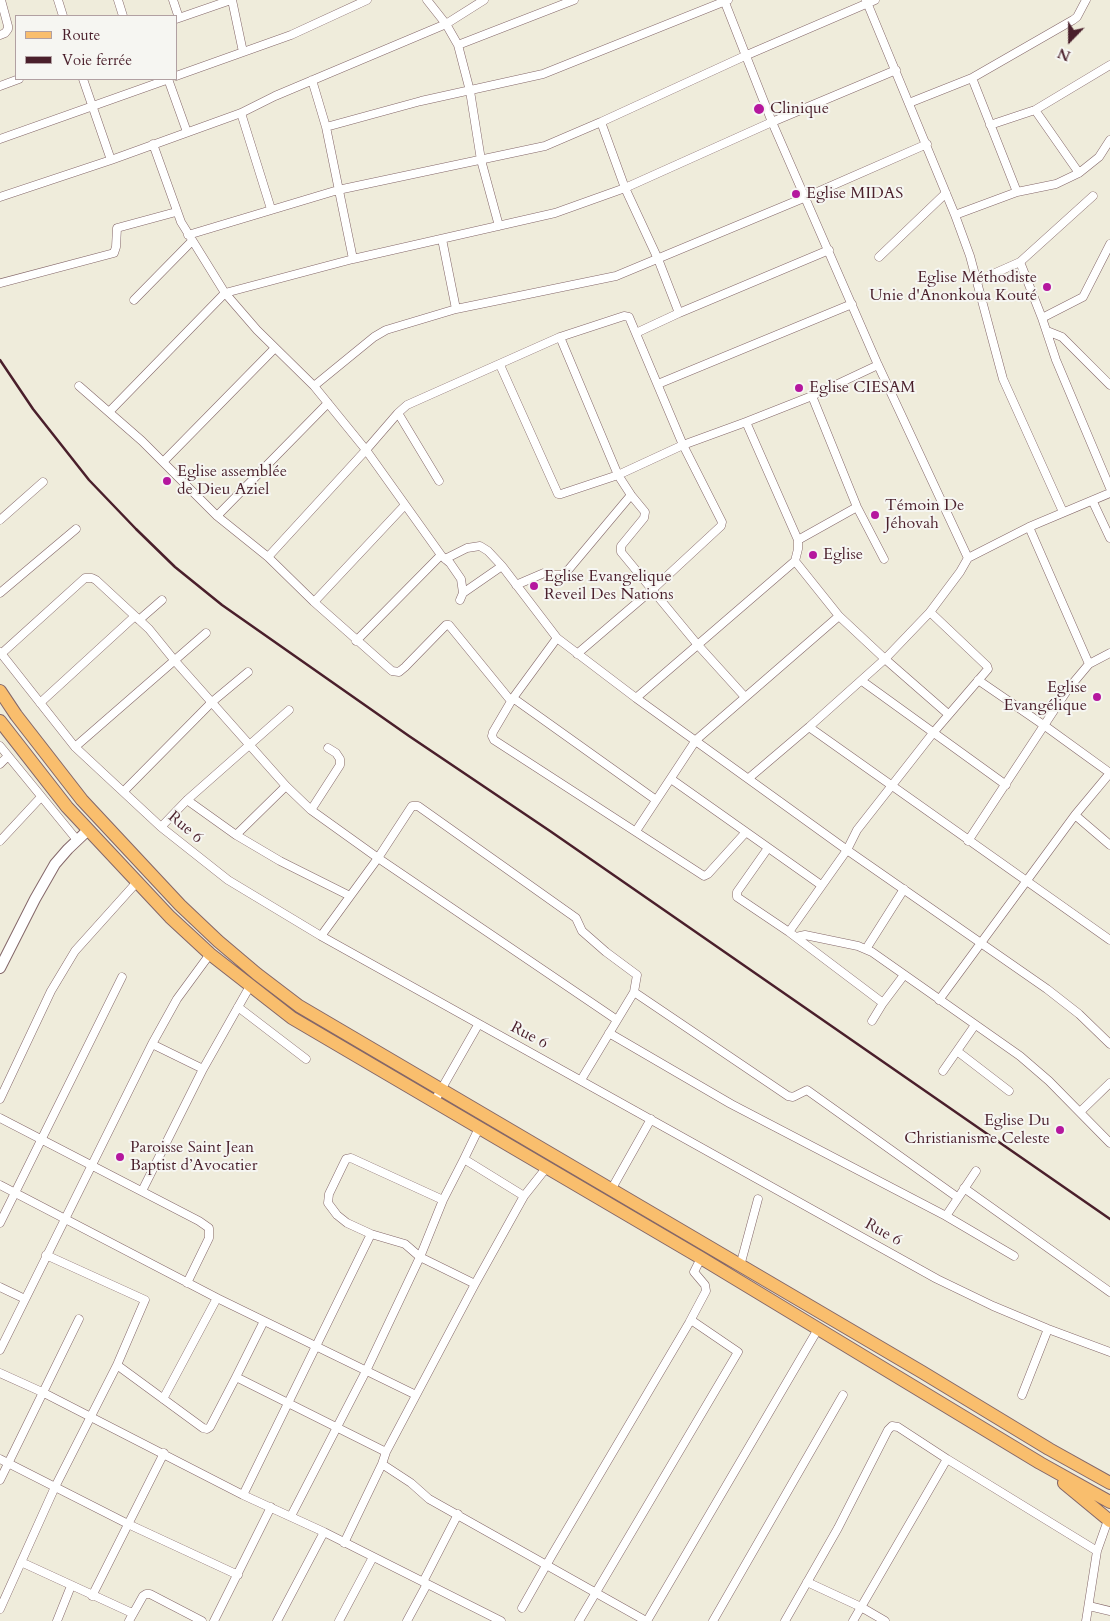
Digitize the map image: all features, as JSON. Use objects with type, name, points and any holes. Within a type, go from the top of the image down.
[{"type":"main road","points":[[0,691],[16,716],[82,800],[180,905],[218,941],[299,1006],[1110,1483]]},
{"type":"main road","points":[[0,721],[50,787],[170,917],[210,954],[292,1018],[701,1258],[1040,1463],[1110,1502]]},
{"type":"main road","points":[[1040,1463],[1109,1520]]},
{"type":"main road","points":[[1087,1470],[1110,1479]]},
{"type":"street","points":[[0,34],[5,33],[8,26],[2,0]]},
{"type":"street","points":[[58,0],[63,15]]},
{"type":"street","points":[[118,0],[123,15]]},
{"type":"street","points":[[173,0],[177,15]]},
{"type":"street","points":[[178,19],[232,0],[242,52]]},
{"type":"street","points":[[346,0],[352,8]]},
{"type":"street","points":[[178,75],[291,35],[367,0]]},
{"type":"street","points":[[427,0],[446,24],[458,45],[470,91],[481,160],[499,226]]},
{"type":"street","points":[[0,197],[111,160],[241,112],[446,24],[484,0]]},
{"type":"street","points":[[458,45],[574,0]]},
{"type":"street","points":[[326,128],[421,101],[542,74],[726,0],[772,122],[878,366],[968,558]]},
{"type":"street","points":[[909,103],[972,78],[1073,20],[1077,17],[1086,0]]},
{"type":"street","points":[[134,300],[190,238],[271,209],[338,190],[544,146],[869,1],[955,215],[977,281],[1003,380],[1063,512]]},
{"type":"street","points":[[990,125],[1035,110],[1110,65]]},
{"type":"street","points":[[109,412],[225,292],[353,259],[555,213],[625,188],[772,122],[896,70]]},
{"type":"street","points":[[972,78],[1017,192]]},
{"type":"street","points":[[0,86],[16,80]]},
{"type":"street","points":[[83,80],[111,160]]},
{"type":"street","points":[[0,138],[166,80]]},
{"type":"street","points":[[169,80],[187,132]]},
{"type":"street","points":[[312,80],[326,128],[353,259]]},
{"type":"street","points":[[1035,110],[1079,173]]},
{"type":"street","points":[[241,112],[271,209]]},
{"type":"street","points":[[601,122],[625,188],[658,259],[679,312]]},
{"type":"street","points":[[955,215],[1017,192],[1056,184],[1079,173],[1099,156],[1110,140]]},
{"type":"street","points":[[153,144],[176,212],[190,238],[225,292],[275,348],[314,386],[366,450],[461,579],[462,596],[502,566]]},
{"type":"street","points":[[314,386],[379,333],[456,309],[608,278],[806,197],[927,144]]},
{"type":"street","points":[[879,257],[946,193]]},
{"type":"street","points":[[977,281],[1020,262],[1093,196]]},
{"type":"street","points":[[1,283],[114,253],[117,228],[176,212]]},
{"type":"street","points":[[442,239],[456,309]]},
{"type":"street","points":[[1042,318],[1083,297],[1110,244]]},
{"type":"street","points":[[636,333],[679,312],[829,250]]},
{"type":"street","points":[[1020,262],[1047,331],[1056,360],[1110,488]]},
{"type":"street","points":[[658,384],[852,304]]},
{"type":"street","points":[[268,557],[398,413],[408,405],[560,337],[629,316],[683,445],[722,522],[719,530],[578,654]]},
{"type":"street","points":[[1047,331],[1062,337],[1110,385]]},
{"type":"street","points":[[560,337],[618,475],[630,495],[645,512],[645,515],[620,548],[624,556],[697,644],[746,697]]},
{"type":"street","points":[[163,462],[275,348]]},
{"type":"street","points":[[500,365],[558,494],[618,475],[683,445],[812,396],[878,366]]},
{"type":"street","points":[[79,386],[163,462],[217,516],[268,557],[356,641],[392,671],[399,672],[444,625],[449,625],[512,700],[656,800]]},
{"type":"street","points":[[812,396],[857,508],[884,559]]},
{"type":"street","points":[[217,516],[328,403]]},
{"type":"street","points":[[398,413],[439,481]]},
{"type":"street","points":[[636,698],[795,561],[798,540],[746,422]]},
{"type":"street","points":[[0,520],[43,482]]},
{"type":"street","points":[[749,778],[809,728],[885,659],[930,612],[960,572],[968,558],[1029,527],[1110,494]]},
{"type":"street","points":[[516,585],[544,573],[562,575],[630,495]]},
{"type":"street","points":[[1093,502],[1110,538]]},
{"type":"street","points":[[314,602],[405,505]]},
{"type":"street","points":[[798,540],[857,508]]},
{"type":"street","points":[[1029,527],[1089,664]]},
{"type":"street","points":[[0,593],[76,529]]},
{"type":"street","points":[[356,641],[443,557],[467,548],[480,546],[502,566],[557,638],[636,698],[847,850],[982,942],[1079,1014],[1110,1044]]},
{"type":"street","points":[[795,561],[839,616],[948,714]]},
{"type":"street","points":[[1,653],[85,578],[96,580],[156,636],[175,661],[250,743],[286,786],[311,810],[378,858],[617,1020]]},
{"type":"street","points":[[40,704],[137,618],[162,600]]},
{"type":"street","points":[[789,932],[847,850],[857,830],[948,714],[988,669],[930,612]]},
{"type":"street","points":[[636,831],[696,740],[839,616]]},
{"type":"street","points":[[75,747],[206,633]]},
{"type":"street","points":[[557,638],[512,700],[493,732],[494,740],[704,876],[708,874],[746,832]]},
{"type":"street","points":[[968,841],[1046,726],[1068,689],[1089,664],[1110,652]]},
{"type":"street","name":"Rue 6","points":[[1,653],[75,747],[161,827],[228,880],[321,936],[478,1025],[581,1080],[937,1279],[1048,1329],[1110,1352]]},
{"type":"street","points":[[124,791],[212,702],[248,672]]},
{"type":"street","points":[[939,1000],[1075,815],[1110,773],[1046,726],[978,680]]},
{"type":"street","points":[[862,681],[1006,784]]},
{"type":"street","points":[[161,827],[187,800],[289,710]]},
{"type":"street","points":[[809,728],[1110,940]]},
{"type":"street","points":[[0,746],[7,757],[78,840]]},
{"type":"street","points":[[311,810],[340,765],[340,759],[336,753],[328,748]]},
{"type":"street","points":[[0,764],[7,757]]},
{"type":"street","points":[[671,778],[821,885]]},
{"type":"street","points":[[236,836],[286,786]]},
{"type":"street","points":[[0,841],[41,796]]},
{"type":"street","points":[[187,800],[236,836],[280,861],[350,896]]},
{"type":"street","points":[[321,936],[378,858],[412,806],[418,806],[576,918],[582,931],[637,975],[634,992],[581,1080]]},
{"type":"street","points":[[1075,815],[1110,845]]},
{"type":"street","points":[[0,968],[55,864],[88,830]]},
{"type":"street","points":[[768,848],[737,892],[737,898],[789,932],[882,1003]]},
{"type":"street","points":[[0,1098],[51,991],[75,951],[137,882]]},
{"type":"street","points":[[866,949],[904,889]]},
{"type":"street","points":[[796,938],[804,935],[866,949],[1020,1056],[1081,1111],[1110,1143]]},
{"type":"street","points":[[0,1350],[152,1044],[177,999],[210,954]]},
{"type":"street","points":[[872,1021],[882,1003],[904,975]]},
{"type":"street","points":[[0,1223],[122,977]]},
{"type":"street","points":[[142,1191],[203,1069],[250,986]]},
{"type":"street","points":[[634,992],[788,1096],[794,1097],[807,1090],[957,1197]]},
{"type":"street","points":[[238,1008],[306,1059]]},
{"type":"street","points":[[434,1102],[478,1025]]},
{"type":"street","points":[[943,1071],[975,1025]]},
{"type":"street","points":[[609,1033],[731,1104],[946,1216],[1014,1256]]},
{"type":"street","points":[[152,1044],[203,1069]]},
{"type":"street","points":[[957,1051],[1009,1091]]},
{"type":"street","points":[[1081,1111],[1110,1083]]},
{"type":"street","points":[[0,1118],[142,1191],[209,1228],[209,1238],[187,1283]]},
{"type":"street","points":[[611,1190],[651,1119]]},
{"type":"street","points":[[291,1516],[366,1372],[420,1257],[443,1200],[479,1128]]},
{"type":"street","points":[[443,1200],[351,1158],[346,1159],[330,1194],[328,1203],[337,1215],[347,1223],[371,1234],[405,1244],[420,1257],[475,1284]]},
{"type":"street","points":[[464,1159],[524,1196]]},
{"type":"street","points":[[344,1543],[386,1452],[475,1284],[524,1196],[547,1168]]},
{"type":"street","points":[[946,1216],[976,1171]]},
{"type":"street","points":[[0,1185],[187,1283],[366,1372],[416,1394]]},
{"type":"street","points":[[964,1188],[1110,1292]]},
{"type":"street","points":[[740,1266],[758,1199]]},
{"type":"street","points":[[244,1495],[371,1234]]},
{"type":"street","points":[[0,1609],[55,1487],[116,1365],[145,1300],[46,1255]]},
{"type":"street","points":[[522,1608],[707,1288],[694,1272],[701,1258]]},
{"type":"street","points":[[0,1286],[25,1299]]},
{"type":"street","points":[[163,1399],[217,1298]]},
{"type":"street","points":[[0,1480],[79,1319]]},
{"type":"street","points":[[579,1621],[738,1352],[690,1320]]},
{"type":"street","points":[[116,1365],[207,1429],[210,1427],[264,1321]]},
{"type":"street","points":[[382,1464],[411,1483],[429,1499],[647,1621],[818,1329]]},
{"type":"street","points":[[1022,1395],[1048,1329]]},
{"type":"street","points":[[0,1373],[42,1392],[244,1495],[324,1532],[501,1621]]},
{"type":"street","points":[[236,1377],[386,1452]]},
{"type":"street","points":[[712,1621],[843,1395]]},
{"type":"street","points":[[785,1621],[808,1582],[888,1430],[892,1426],[898,1427],[1097,1551]]},
{"type":"street","points":[[92,1596],[164,1453]]},
{"type":"street","points":[[0,1459],[128,1524],[238,1575]]},
{"type":"street","points":[[853,1621],[947,1459]]},
{"type":"street","points":[[214,1621],[271,1507]]},
{"type":"street","points":[[407,1621],[458,1514]]},
{"type":"street","points":[[1086,1621],[1097,1551],[1109,1520]]},
{"type":"street","points":[[277,1621],[324,1532]]},
{"type":"street","points":[[339,1621],[373,1557]]},
{"type":"street","points":[[21,1562],[131,1617],[143,1596],[150,1594],[202,1621]]},
{"type":"street","points":[[808,1582],[861,1607],[884,1621]]},
{"type":"street","points":[[58,1621],[71,1586]]},
{"type":"street","points":[[1089,1606],[1110,1611]]},
{"type":"street","points":[[480,1621],[484,1612]]},
{"type":"railway","points":[[0,360],[33,409],[89,480],[175,567],[222,605],[1110,1219]]},
{"type":"place","name":"Clinique","points":[[759,109]]},
{"type":"place","name":"Eglise MIDAS","points":[[796,194]]},
{"type":"place","name":"Eglise Méthodiste Unie d'Anonkoua Kouté","points":[[1047,287]]},
{"type":"place","name":"Eglise CIESAM","points":[[799,388]]},
{"type":"place","name":"Eglise assemblée de Dieu Aziel","points":[[167,481]]},
{"type":"place","name":"Témoin De Jéhovah","points":[[875,515]]},
{"type":"place","name":"Eglise","points":[[813,555]]},
{"type":"place","name":"Eglise Evangelique Reveil Des Nations","points":[[534,586]]},
{"type":"place","name":"Eglise Evangélique","points":[[1097,697]]},
{"type":"place","name":"Eglise Du Christianisme Celeste","points":[[1060,1130]]},
{"type":"place","name":"Paroisse Saint Jean Baptist d’Avocatier","points":[[120,1157]]}]
